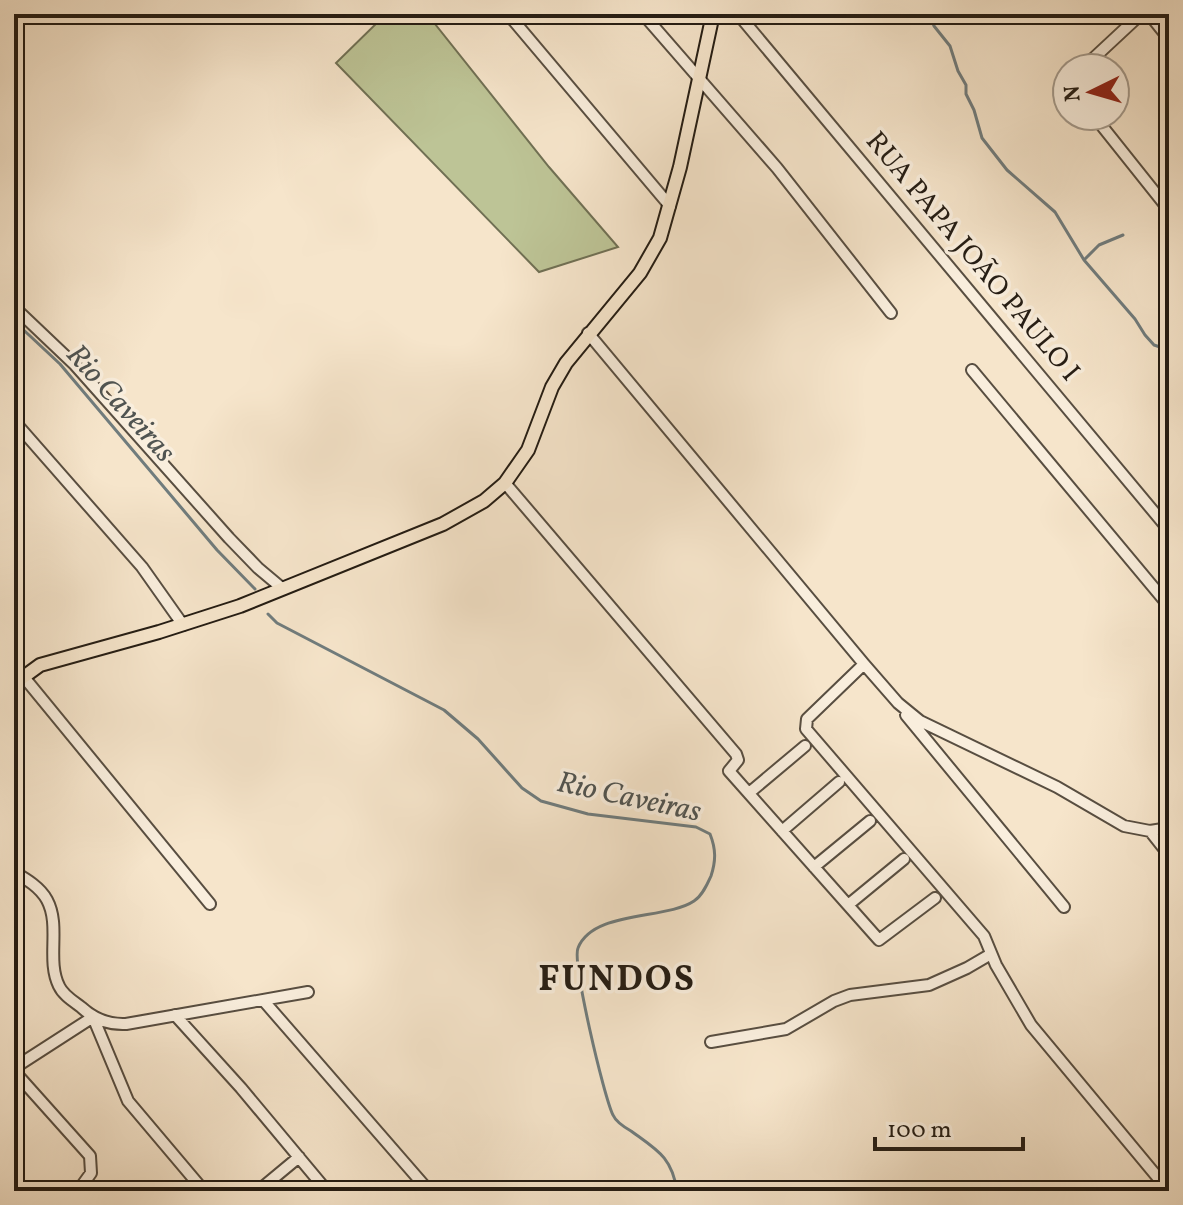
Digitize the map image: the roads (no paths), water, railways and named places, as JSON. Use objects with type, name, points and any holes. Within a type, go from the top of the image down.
[{"type":"main road","points":[[19,680],[56,659],[183,625],[283,589],[458,517],[505,483],[528,450],[558,375],[588,333],[648,263],[670,206],[713,14]]},
{"type":"street","points":[[508,14],[670,206]]},
{"type":"street","points":[[643,14],[777,168],[891,313]]},
{"type":"street","name":"RUA PAPA JOÃO PAULO I","points":[[738,14],[1169,530]]},
{"type":"street","points":[[1100,52],[1141,14]]},
{"type":"street","points":[[1149,14],[1169,39]]},
{"type":"street","points":[[1107,132],[1169,210]]},
{"type":"street","points":[[14,307],[60,349],[238,548],[283,589]]},
{"type":"street","points":[[588,333],[898,703],[1064,907]]},
{"type":"street","points":[[972,370],[1169,606]]},
{"type":"street","points":[[14,421],[142,567],[183,625]]},
{"type":"street","points":[[505,483],[736,754],[738,760],[729,771],[879,940],[935,898]]},
{"type":"street","points":[[864,664],[807,719],[806,729],[984,936],[1031,1025],[1169,1191]]},
{"type":"street","points":[[14,665],[19,680],[210,904]]},
{"type":"street","points":[[898,703],[920,721],[1057,787],[1116,822],[1133,829],[1150,831],[1169,828]]},
{"type":"street","points":[[749,793],[805,746]]},
{"type":"street","points":[[782,831],[839,782]]},
{"type":"street","points":[[814,867],[870,821]]},
{"type":"street","points":[[1150,831],[1169,855]]},
{"type":"street","points":[[848,905],[904,859]]},
{"type":"street","points":[[14,872],[42,892],[47,900],[53,920],[57,981],[65,994],[93,1017],[118,1024],[308,992]]},
{"type":"street","points":[[711,1042],[786,1029],[850,995],[929,985],[991,954]]},
{"type":"street","points":[[263,1000],[429,1191]]},
{"type":"street","points":[[175,1015],[327,1191]]},
{"type":"street","points":[[78,1191],[91,1173],[90,1156],[14,1069],[93,1017]]},
{"type":"street","points":[[93,1017],[128,1101],[204,1191]]},
{"type":"street","points":[[258,1191],[299,1157]]},
{"type":"waterway","points":[[929,14],[934,26],[950,46],[982,138],[1007,170],[1055,212],[1084,260],[1145,335],[1154,345],[1169,350]]},
{"type":"waterway","points":[[1084,260],[1099,245],[1123,235]]},
{"type":"waterway","name":"Rio Caveiras","points":[[14,321],[60,364],[217,550],[255,589]]},
{"type":"waterway","name":"Rio Caveiras","points":[[268,614],[277,623],[444,710],[478,739],[522,788],[541,801],[588,814],[696,827],[710,834],[714,865],[708,883],[697,899],[682,907],[599,927],[586,936],[578,948],[577,958],[590,1030],[613,1115],[620,1124],[662,1155],[675,1179],[677,1191]]},
{"type":"district","name":"FUNDOS","points":[[617,981]]}]
